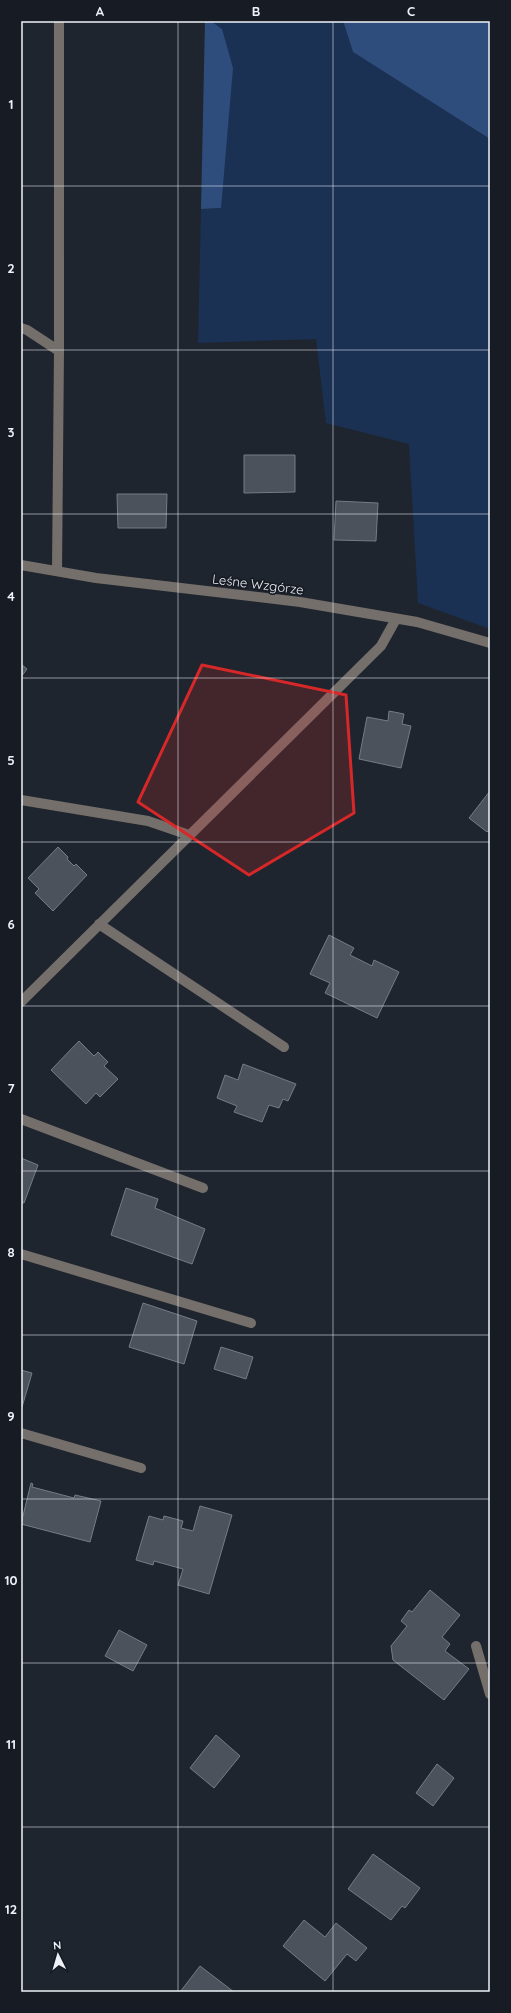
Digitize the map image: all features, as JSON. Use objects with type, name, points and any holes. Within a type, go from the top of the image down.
[{"type":"street","points":[[57,571],[59,21]]},
{"type":"street","points":[[21,328],[27,330],[59,351]]},
{"type":"street","name":"Leśne Wzgórze","points":[[21,565],[118,580],[300,602],[417,622],[490,643]]},
{"type":"street","points":[[21,1002],[381,646],[396,618]]},
{"type":"street","points":[[21,800],[148,820],[189,835]]},
{"type":"street","points":[[99,924],[284,1047]]},
{"type":"street","points":[[21,1119],[203,1188]]},
{"type":"street","points":[[21,1254],[251,1323]]},
{"type":"street","points":[[21,1433],[141,1468]]},
{"type":"street","points":[[476,1646],[490,1694]]},
{"type":"highlighted area","points":[[202,665],[346,695],[354,813],[249,875],[138,802]]},
{"type":"shaded area","points":[[205,21],[211,21],[222,29],[233,68],[221,208],[201,209]]},
{"type":"shaded area","points":[[211,21],[343,21],[353,52],[490,139],[490,629],[418,603],[409,444],[326,423],[316,339],[198,343],[201,209],[221,208],[222,29]]},
{"type":"shaded area","points":[[343,21],[490,21],[490,139],[353,52]]},
{"type":"building","points":[[244,455],[295,455],[295,492],[244,493]]},
{"type":"building","points":[[117,494],[167,494],[166,528],[118,528]]},
{"type":"building","points":[[336,501],[378,503],[376,541],[334,540]]},
{"type":"building","points":[[21,664],[27,669],[21,677]]},
{"type":"building","points":[[389,711],[404,714],[402,724],[411,726],[401,768],[359,759],[367,717],[388,721]]},
{"type":"building","points":[[490,791],[490,829],[487,832],[469,818]]},
{"type":"building","points":[[58,847],[68,857],[67,859],[74,866],[76,864],[87,875],[53,911],[35,893],[39,889],[28,878]]},
{"type":"building","points":[[329,935],[354,948],[350,955],[372,966],[374,960],[399,972],[377,1018],[325,993],[330,983],[310,974]]},
{"type":"building","points":[[79,1041],[94,1056],[98,1052],[108,1062],[104,1066],[118,1079],[100,1097],[96,1093],[86,1104],[51,1070]]},
{"type":"building","points":[[243,1064],[296,1084],[288,1101],[283,1099],[279,1108],[269,1105],[262,1122],[234,1112],[237,1106],[217,1098],[225,1075],[238,1080]]},
{"type":"building","points":[[21,1158],[38,1165],[24,1203],[21,1202]]},
{"type":"building","points":[[126,1188],[158,1199],[155,1208],[205,1229],[192,1264],[111,1235]]},
{"type":"building","points":[[143,1303],[197,1321],[184,1364],[129,1347]]},
{"type":"building","points":[[221,1347],[253,1357],[246,1379],[214,1369]]},
{"type":"building","points":[[21,1370],[32,1373],[22,1407],[21,1407]]},
{"type":"building","points":[[31,1483],[33,1484],[32,1487],[74,1498],[75,1495],[101,1501],[90,1542],[21,1524]]},
{"type":"building","points":[[200,1506],[232,1515],[209,1594],[178,1585],[183,1569],[154,1561],[153,1565],[136,1560],[149,1516],[163,1520],[164,1516],[183,1521],[181,1528],[193,1531]]},
{"type":"building","points":[[430,1590],[460,1615],[442,1637],[450,1644],[445,1651],[469,1669],[444,1700],[393,1660],[391,1646],[407,1626],[401,1621],[409,1610],[412,1612]]},
{"type":"building","points":[[119,1630],[147,1645],[133,1671],[105,1656]]},
{"type":"building","points":[[216,1735],[240,1756],[214,1788],[190,1768]]},
{"type":"building","points":[[437,1764],[454,1778],[433,1806],[416,1793]]},
{"type":"building","points":[[373,1854],[420,1888],[405,1908],[402,1906],[391,1920],[348,1889]]},
{"type":"building","points":[[304,1920],[325,1937],[336,1923],[367,1948],[356,1961],[347,1954],[325,1981],[283,1946]]},
{"type":"building","points":[[200,1966],[234,1992],[180,1992]]}]
